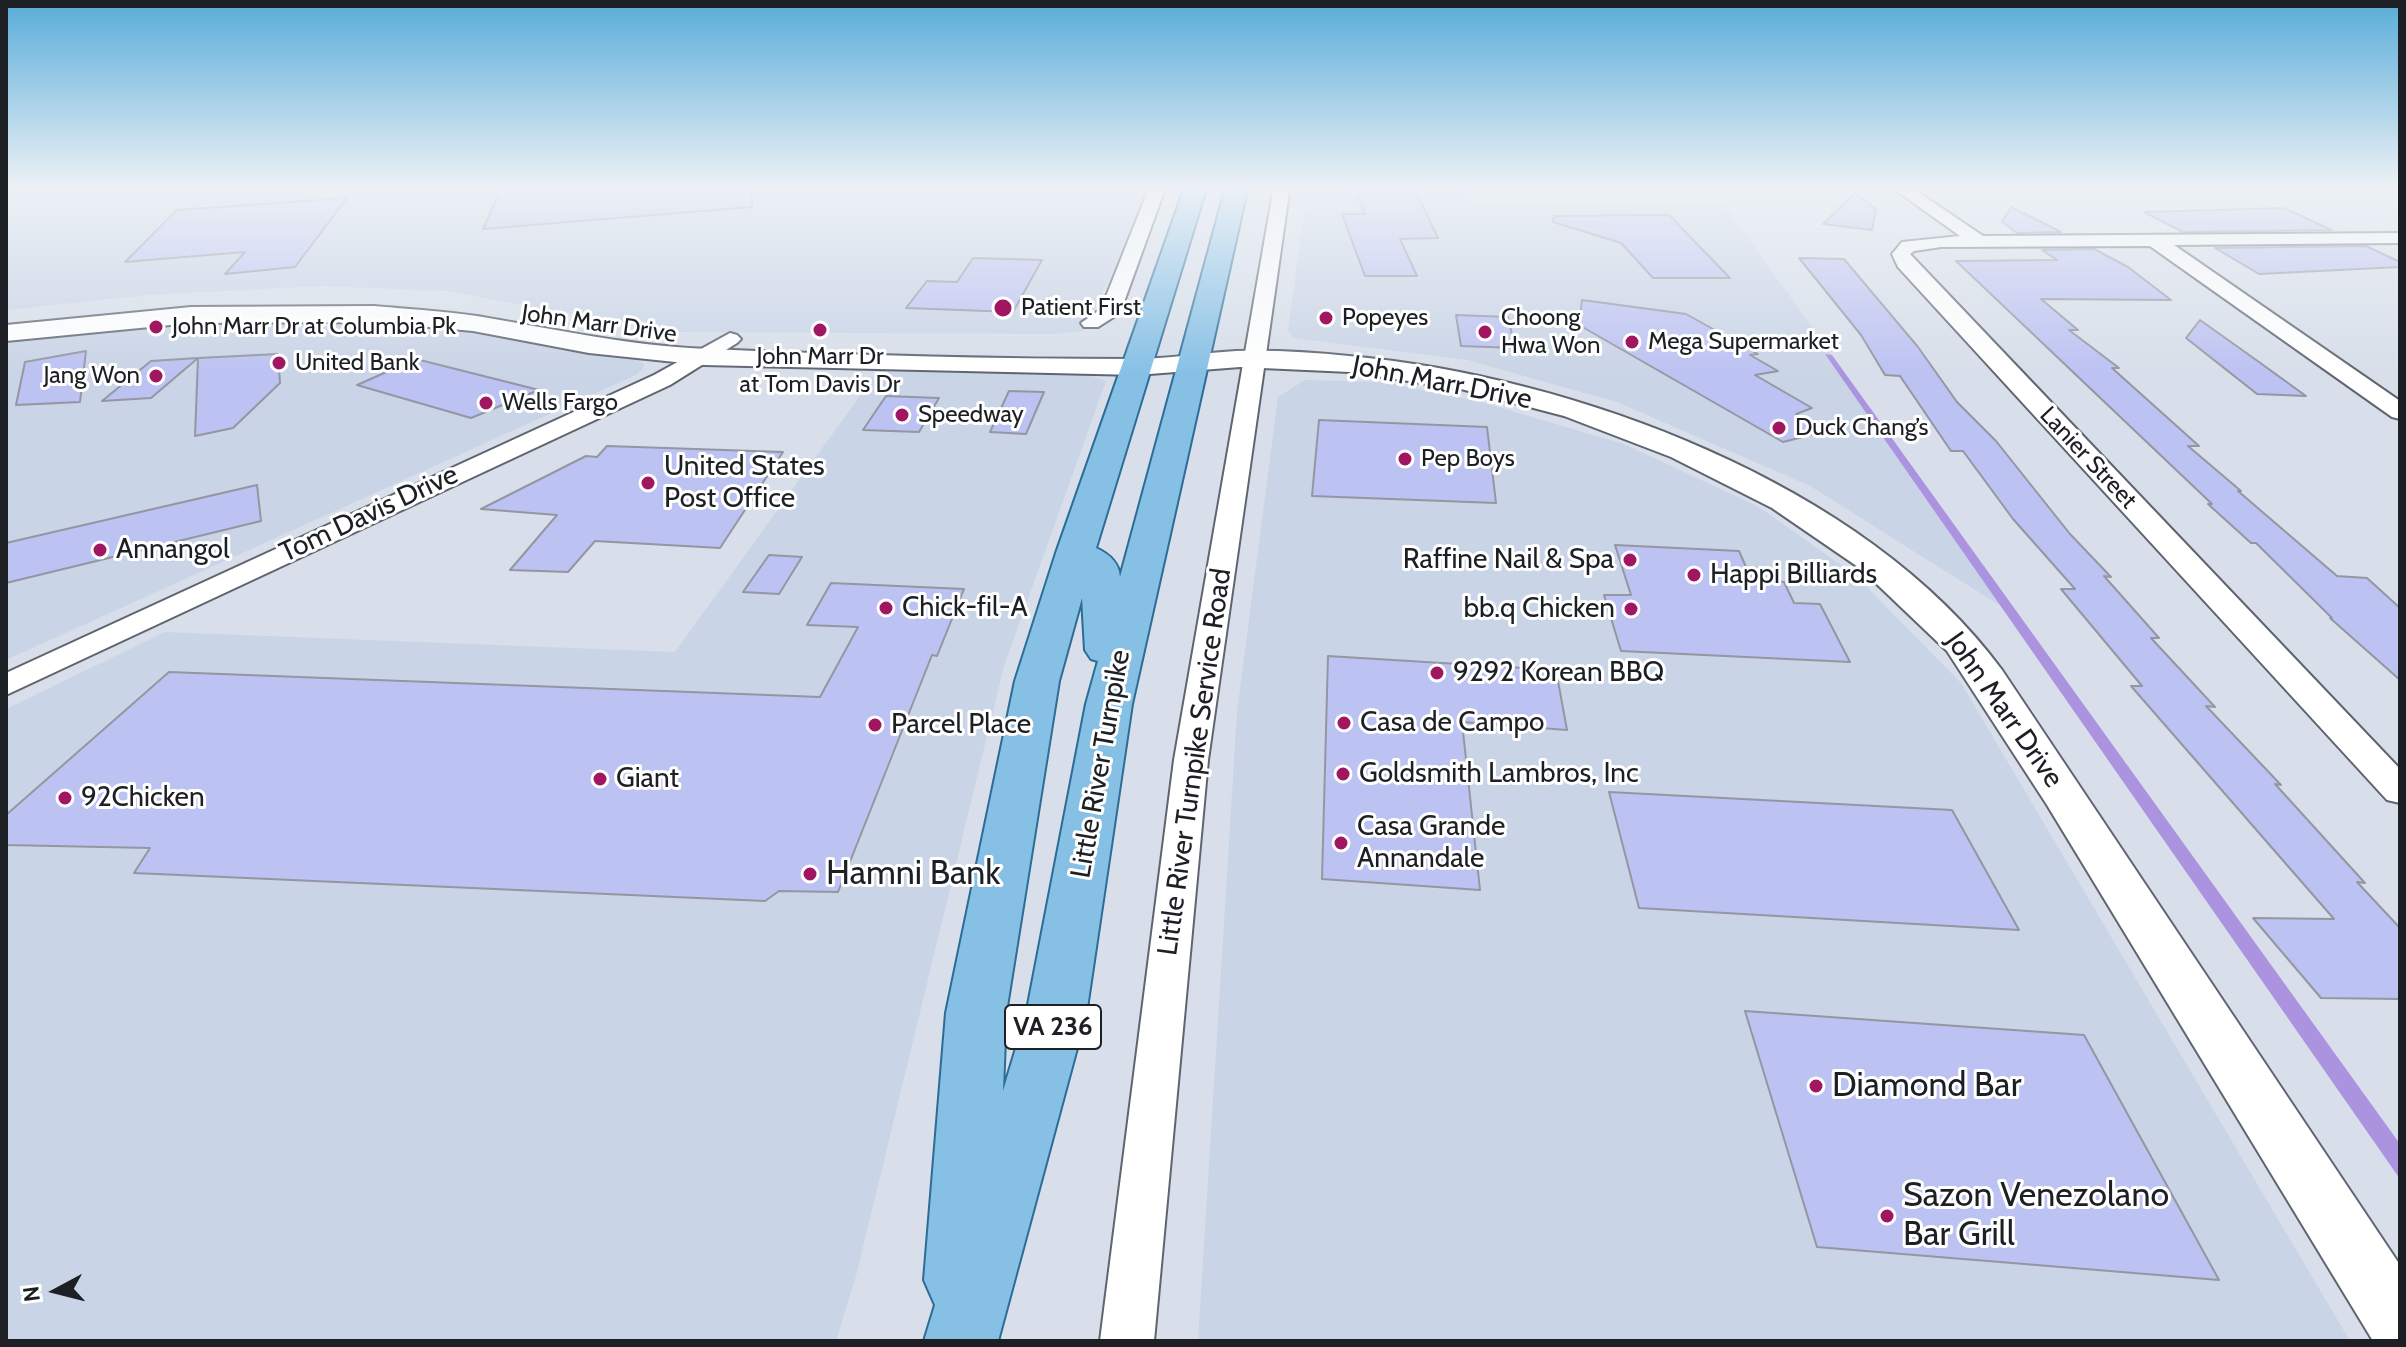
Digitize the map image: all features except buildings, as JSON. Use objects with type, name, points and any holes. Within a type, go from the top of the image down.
[{"type":"main road","name":"Little River Turnpike","points":[[959,1341],[976,1013],[1037,681],[1075,553],[1175,249]]},
{"type":"main road","name":"Little River Turnpike","points":[[959,1341],[1056,1015],[1109,704],[1221,249]]},
{"type":"main road","points":[[1075,553],[1096,563],[1103,580],[1109,704]]},
{"type":"street","points":[[1091,323],[1110,313],[1136,249]]},
{"type":"street","name":"Little River Turnpike Service Road","points":[[1127,1341],[1191,760],[1272,249]]},
{"type":"street","name":"Lanier Street","points":[[1905,249],[1901,254],[1905,263],[2400,791]]},
{"type":"street","points":[[2167,249],[2400,412]]},
{"type":"street","name":"John Marr Drive","points":[[6,321],[190,301],[340,296],[449,303],[660,335],[1139,358]]},
{"type":"street","name":"John Marr Drive","points":[[6,333],[191,315],[374,314],[473,323],[589,345],[704,357],[1254,358],[1327,362],[1453,380],[1570,409],[1663,439],[1753,482],[1857,549],[1950,631],[1980,667],[2400,1323]]},
{"type":"street","name":"Tom Davis Drive","points":[[6,685],[662,380],[730,339]]},
{"type":"shaded area","points":[[6,249],[1125,249],[1083,331],[1054,334],[672,332],[446,291],[321,286],[149,295],[6,310]]},
{"type":"shaded area","points":[[1299,249],[1756,249],[1832,355],[1826,355],[2001,606],[1810,486],[1617,402],[1467,360],[1294,338],[1288,330]]},
{"type":"shaded area","points":[[350,320],[465,325],[636,358],[645,365],[638,374],[6,660],[6,342],[176,324]]},
{"type":"shaded area","points":[[1825,354],[1832,355],[2400,1144],[2400,1179]]},
{"type":"shaded area","points":[[880,368],[1086,374],[1106,381],[1004,666],[856,1276],[836,1341],[6,1341],[6,709],[165,632],[675,652]]},
{"type":"shaded area","points":[[1305,380],[1384,382],[1481,402],[1624,444],[1759,507],[1855,575],[1961,683],[2350,1341],[1198,1341],[1237,712],[1278,397]]},
{"type":"place","name":"Patient First","points":[[1003,308]]},
{"type":"place","name":"Popeyes","points":[[1326,318]]},
{"type":"place","name":"John Marr Dr at Columbia Pk","points":[[156,327]]},
{"type":"place","name":"John Marr Dr at Tom Davis Dr","points":[[820,330]]},
{"type":"place","name":"Choong Hwa Won","points":[[1485,332]]},
{"type":"place","name":"Mega Supermarket","points":[[1632,342]]},
{"type":"place","name":"United Bank","points":[[279,363]]},
{"type":"place","name":"Jang Won","points":[[156,376]]},
{"type":"place","name":"Wells Fargo","points":[[486,403]]},
{"type":"place","name":"Speedway","points":[[902,415]]},
{"type":"place","name":"Duck Chang’s","points":[[1779,428]]},
{"type":"place","name":"Pep Boys","points":[[1405,459]]},
{"type":"place","name":"United States Post Office","points":[[648,483]]},
{"type":"place","name":"Annangol","points":[[100,550]]},
{"type":"place","name":"Raffine Nail & Spa","points":[[1630,560]]},
{"type":"place","name":"Happi Billiards","points":[[1694,575]]},
{"type":"place","name":"Chick-fil-A","points":[[886,608]]},
{"type":"place","name":"bb.q Chicken","points":[[1631,609]]},
{"type":"place","name":"9292 Korean BBQ","points":[[1437,673]]},
{"type":"place","name":"Casa de Campo","points":[[1344,723]]},
{"type":"place","name":"Parcel Place","points":[[875,725]]},
{"type":"place","name":"Goldsmith Lambros, Inc","points":[[1343,774]]},
{"type":"place","name":"Giant","points":[[600,779]]},
{"type":"place","name":"92Chicken","points":[[65,798]]},
{"type":"place","name":"Casa Grande Annandale","points":[[1341,843]]},
{"type":"place","name":"Hamni Bank","points":[[810,874]]},
{"type":"place","name":"Diamond Bar","points":[[1816,1086]]},
{"type":"place","name":"Sazon Venezolano Bar Grill","points":[[1887,1216]]}]
